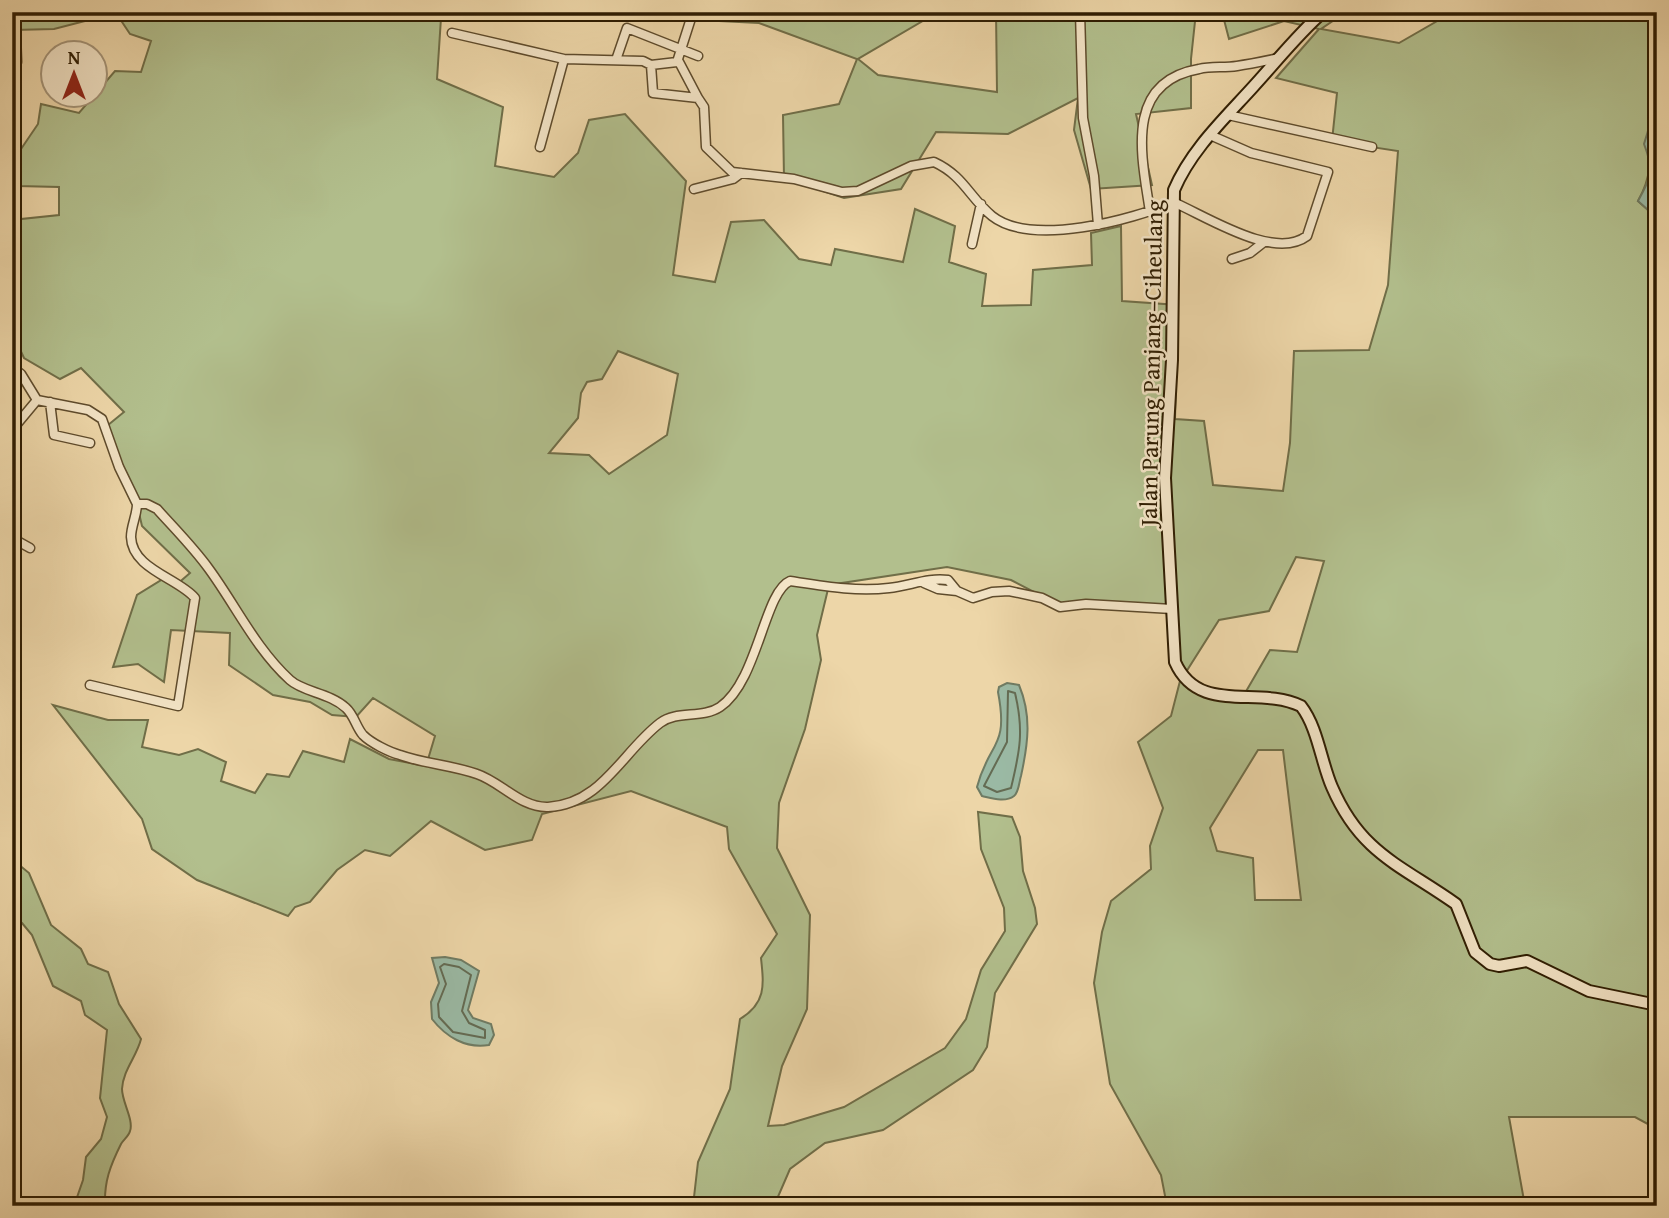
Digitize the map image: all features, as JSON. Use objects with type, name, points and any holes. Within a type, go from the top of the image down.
[{"type":"street","points":[[452,33],[564,59],[643,61],[651,65],[672,65],[678,60],[682,50],[693,12]]},
{"type":"street","points":[[1080,12],[1083,118],[1094,176],[1098,225]]},
{"type":"street","name":"Jalan Parung Panjang–Ciheulang","points":[[1323,12],[1210,135],[1182,173],[1173,202],[1172,360],[1165,478],[1175,662],[1188,683],[1209,694],[1285,701],[1301,706],[1332,787],[1350,821],[1381,856],[1456,904],[1462,914],[1470,943],[1481,959],[1499,966],[1527,961],[1589,991],[1657,1005]]},
{"type":"street","points":[[616,60],[626,27],[698,56]]},
{"type":"street","points":[[12,72],[17,62],[16,34]]},
{"type":"street","points":[[1150,212],[1140,142],[1147,107],[1160,89],[1175,77],[1199,68],[1235,66],[1279,58]]},
{"type":"street","points":[[540,147],[564,59]]},
{"type":"street","points":[[678,60],[704,107],[706,147],[726,169],[794,179],[849,193],[911,166],[934,162],[960,178],[996,218],[1016,226],[1048,230],[1098,225],[1150,212],[1173,202],[1264,242],[1282,244],[1307,236],[1328,172],[1251,153],[1210,135]]},
{"type":"street","points":[[651,65],[653,93],[698,98]]},
{"type":"street","points":[[1228,115],[1372,148]]},
{"type":"street","points":[[694,189],[733,179],[741,173]]},
{"type":"street","points":[[972,244],[981,204]]},
{"type":"street","points":[[1232,259],[1250,253],[1264,242]]},
{"type":"street","points":[[12,367],[21,373],[37,400]]},
{"type":"street","points":[[37,400],[88,410],[102,419],[119,467],[138,504],[131,533],[133,546],[146,564],[195,598],[178,706],[90,685]]},
{"type":"street","points":[[12,429],[37,400]]},
{"type":"street","points":[[50,402],[54,435],[90,443]]},
{"type":"street","points":[[138,504],[147,504],[157,509],[209,568],[263,651],[278,668],[293,683],[321,692],[345,706],[364,736],[400,755],[466,770],[496,781],[524,801],[547,807],[593,792],[665,720],[709,713],[726,701],[751,662],[762,638],[771,601],[783,584],[790,581],[864,590],[925,583],[937,578],[948,580],[957,591],[973,598],[992,592],[1020,592],[1060,607],[1086,604],[1172,609]]},
{"type":"street","points":[[12,538],[30,548]]},
{"type":"shaded area","points":[[12,12],[468,12],[467,18],[441,18],[437,79],[503,107],[495,166],[554,177],[578,153],[589,120],[625,114],[686,181],[673,275],[715,282],[731,222],[764,220],[799,259],[831,265],[835,249],[903,262],[915,209],[955,226],[949,262],[986,274],[982,306],[1031,305],[1033,270],[1092,265],[1091,233],[1121,226],[1122,301],[1178,305],[1175,419],[1204,421],[1213,485],[1283,491],[1290,443],[1294,351],[1369,350],[1388,285],[1398,151],[1332,141],[1337,93],[1276,78],[1319,29],[1284,21],[1229,39],[1222,12],[1346,12],[1321,29],[1399,43],[1453,12],[1657,12],[1657,131],[1648,132],[1649,167],[1638,201],[1657,218],[1657,1129],[1635,1117],[1509,1117],[1525,1206],[1167,1206],[1161,1175],[1110,1084],[1094,983],[1102,932],[1111,901],[1151,869],[1150,846],[1163,808],[1138,742],[1171,716],[1180,681],[1173,657],[1172,606],[1057,604],[1011,580],[947,567],[829,585],[817,635],[821,660],[805,729],[779,803],[777,848],[810,915],[807,1009],[782,1066],[768,1126],[784,1125],[844,1107],[945,1048],[966,1019],[981,970],[1005,931],[1004,908],[981,849],[978,812],[1012,817],[1020,837],[1023,871],[1035,908],[1037,924],[995,993],[987,1047],[973,1070],[883,1130],[825,1143],[790,1169],[774,1206],[693,1206],[698,1162],[730,1089],[740,1019],[755,1007],[759,1000],[763,985],[761,958],[777,934],[729,849],[727,827],[631,791],[542,814],[532,840],[485,850],[431,821],[390,856],[365,850],[337,870],[310,902],[295,907],[288,916],[197,880],[152,849],[142,819],[53,705],[108,720],[148,720],[142,747],[179,755],[198,749],[226,762],[221,781],[255,793],[267,774],[289,777],[303,751],[344,762],[350,739],[389,759],[426,766],[435,736],[373,698],[356,717],[332,715],[310,702],[273,695],[229,665],[230,633],[171,630],[164,682],[138,664],[113,667],[137,595],[163,579],[175,586],[190,573],[142,526],[135,496],[102,430],[124,412],[81,368],[60,379],[24,358],[12,332],[15,307],[12,293],[12,220],[59,215],[59,187],[18,186],[19,152],[38,124],[40,108],[58,108],[79,113],[83,108],[108,108],[108,79],[115,71],[141,72],[151,41],[130,34],[116,13],[54,29],[13,30],[12,36]],"holes":[[[618,351],[678,374],[667,435],[609,474],[589,455],[549,453],[578,418],[581,393],[587,382],[602,379]],[[1296,557],[1324,561],[1297,652],[1270,650],[1241,700],[1181,680],[1219,620],[1269,611]],[[1258,750],[1283,750],[1301,900],[1255,900],[1253,858],[1217,851],[1210,828]]]},
{"type":"shaded area","points":[[700,12],[938,12],[858,59],[878,75],[997,92],[996,12],[1196,12],[1191,59],[1191,108],[1136,114],[1152,185],[1091,189],[1074,130],[1078,98],[1008,134],[936,132],[901,189],[844,198],[784,178],[783,115],[839,104],[857,59],[759,23],[700,20]]},
{"type":"shaded area","points":[[12,859],[29,873],[51,925],[81,949],[88,964],[108,972],[119,1004],[141,1039],[122,1089],[131,1127],[111,1167],[105,1206],[74,1206],[83,1180],[86,1157],[101,1139],[107,1117],[100,1098],[107,1030],[85,1015],[81,1001],[53,986],[32,935],[22,923],[16,922],[12,933]]},
{"type":"water","points":[[1648,131],[1657,131],[1657,218],[1638,201],[1650,173],[1644,144]]},
{"type":"water","points":[[1007,683],[1019,685],[1023,696],[1027,741],[1017,792],[1010,798],[998,799],[982,796],[977,787],[999,735],[1001,711],[998,692],[999,687]]},
{"type":"water","points":[[432,958],[461,960],[479,971],[468,1010],[473,1018],[491,1024],[494,1035],[489,1045],[472,1045],[457,1040],[432,1019],[431,1002],[439,983]]}]
